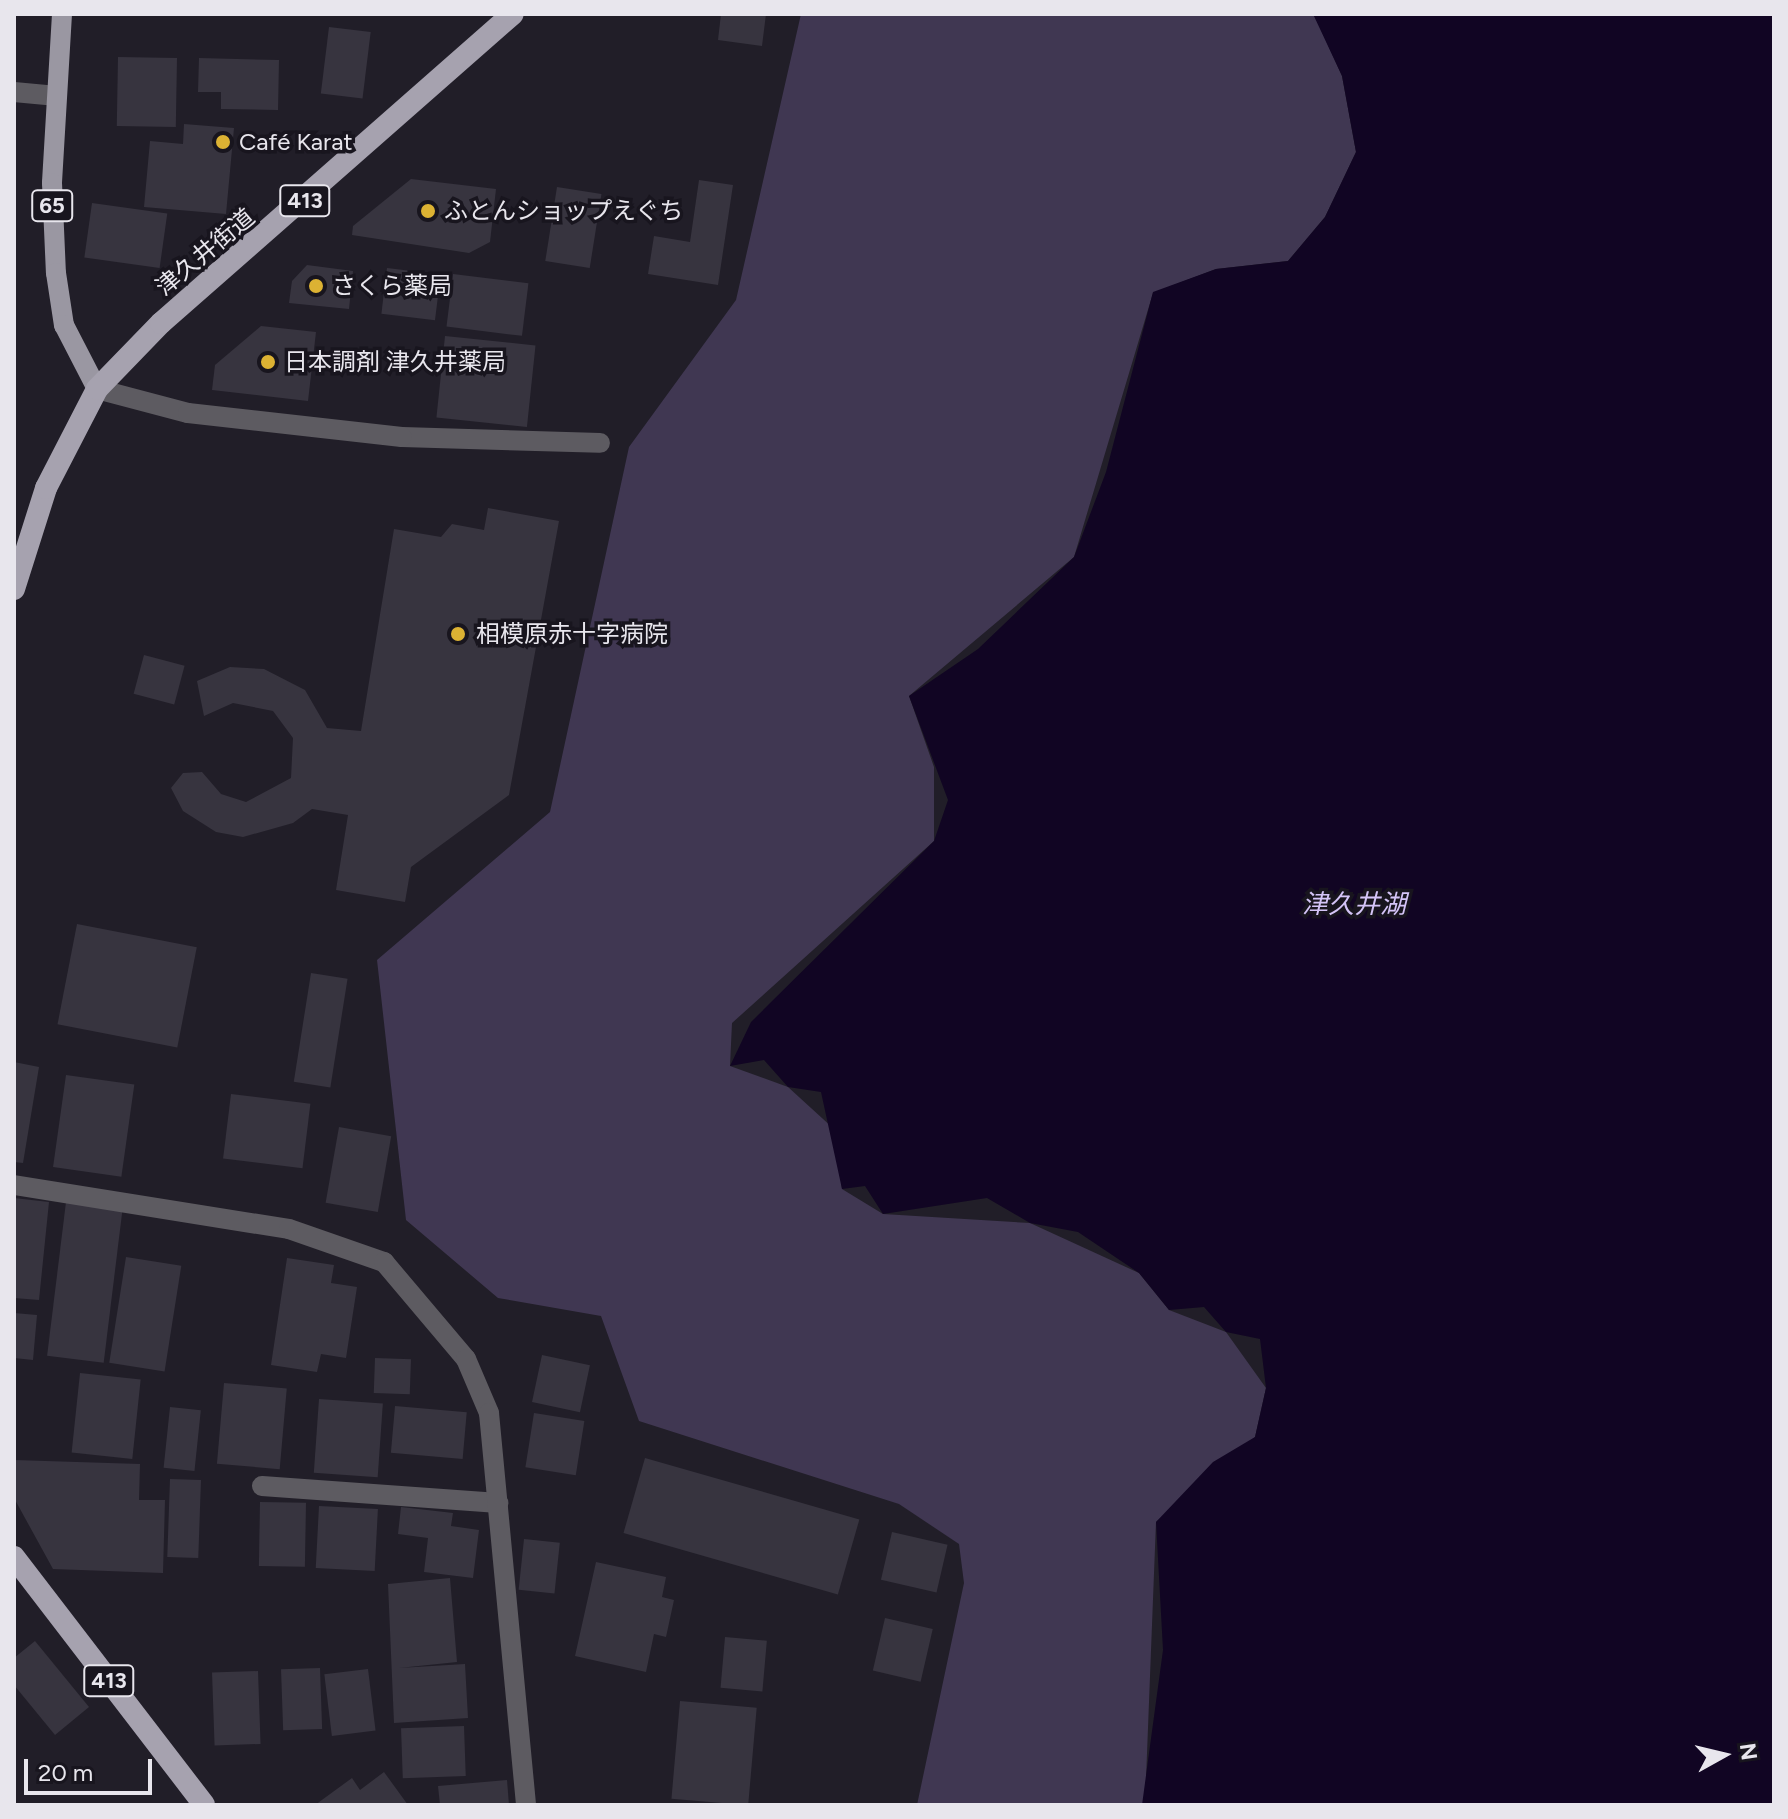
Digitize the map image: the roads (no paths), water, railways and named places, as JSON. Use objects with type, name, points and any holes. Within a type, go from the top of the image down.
[{"type":"highway","name":"津久井街道","points":[[14,589],[46,488],[97,389],[161,323],[513,14]]},
{"type":"highway","name":"413","points":[[14,1557],[204,1805]]},
{"type":"main road","name":"65","points":[[62,14],[57,96],[56,273],[64,325],[97,389]]},
{"type":"street","points":[[14,92],[57,96]]},
{"type":"street","points":[[97,389],[188,413],[402,437],[600,443]]},
{"type":"street","points":[[14,1185],[289,1229],[384,1262],[466,1359],[489,1413],[526,1805]]},
{"type":"street","points":[[262,1486],[498,1503]]},
{"type":"water","name":"津久井湖","points":[[1313,14],[1774,14],[1774,1805],[1142,1805],[1163,1650],[1156,1522],[1213,1462],[1255,1437],[1266,1388],[1260,1339],[1226,1332],[1204,1307],[1169,1310],[1139,1273],[1078,1232],[1030,1223],[987,1198],[883,1214],[865,1186],[842,1189],[821,1092],[788,1087],[764,1060],[730,1066],[751,1022],[934,841],[948,800],[909,696],[978,649],[1074,557],[1106,472],[1153,292],[1216,269],[1288,261],[1325,217],[1356,152],[1342,76]]},
{"type":"place","name":"Café Karat","points":[[223,142]]},
{"type":"place","name":"ふとんショップえぐち","points":[[428,211]]},
{"type":"place","name":"さくら薬局","points":[[316,286]]},
{"type":"place","name":"日本調剤 津久井薬局","points":[[268,362]]},
{"type":"place","name":"相模原赤十字病院","points":[[458,634]]}]
